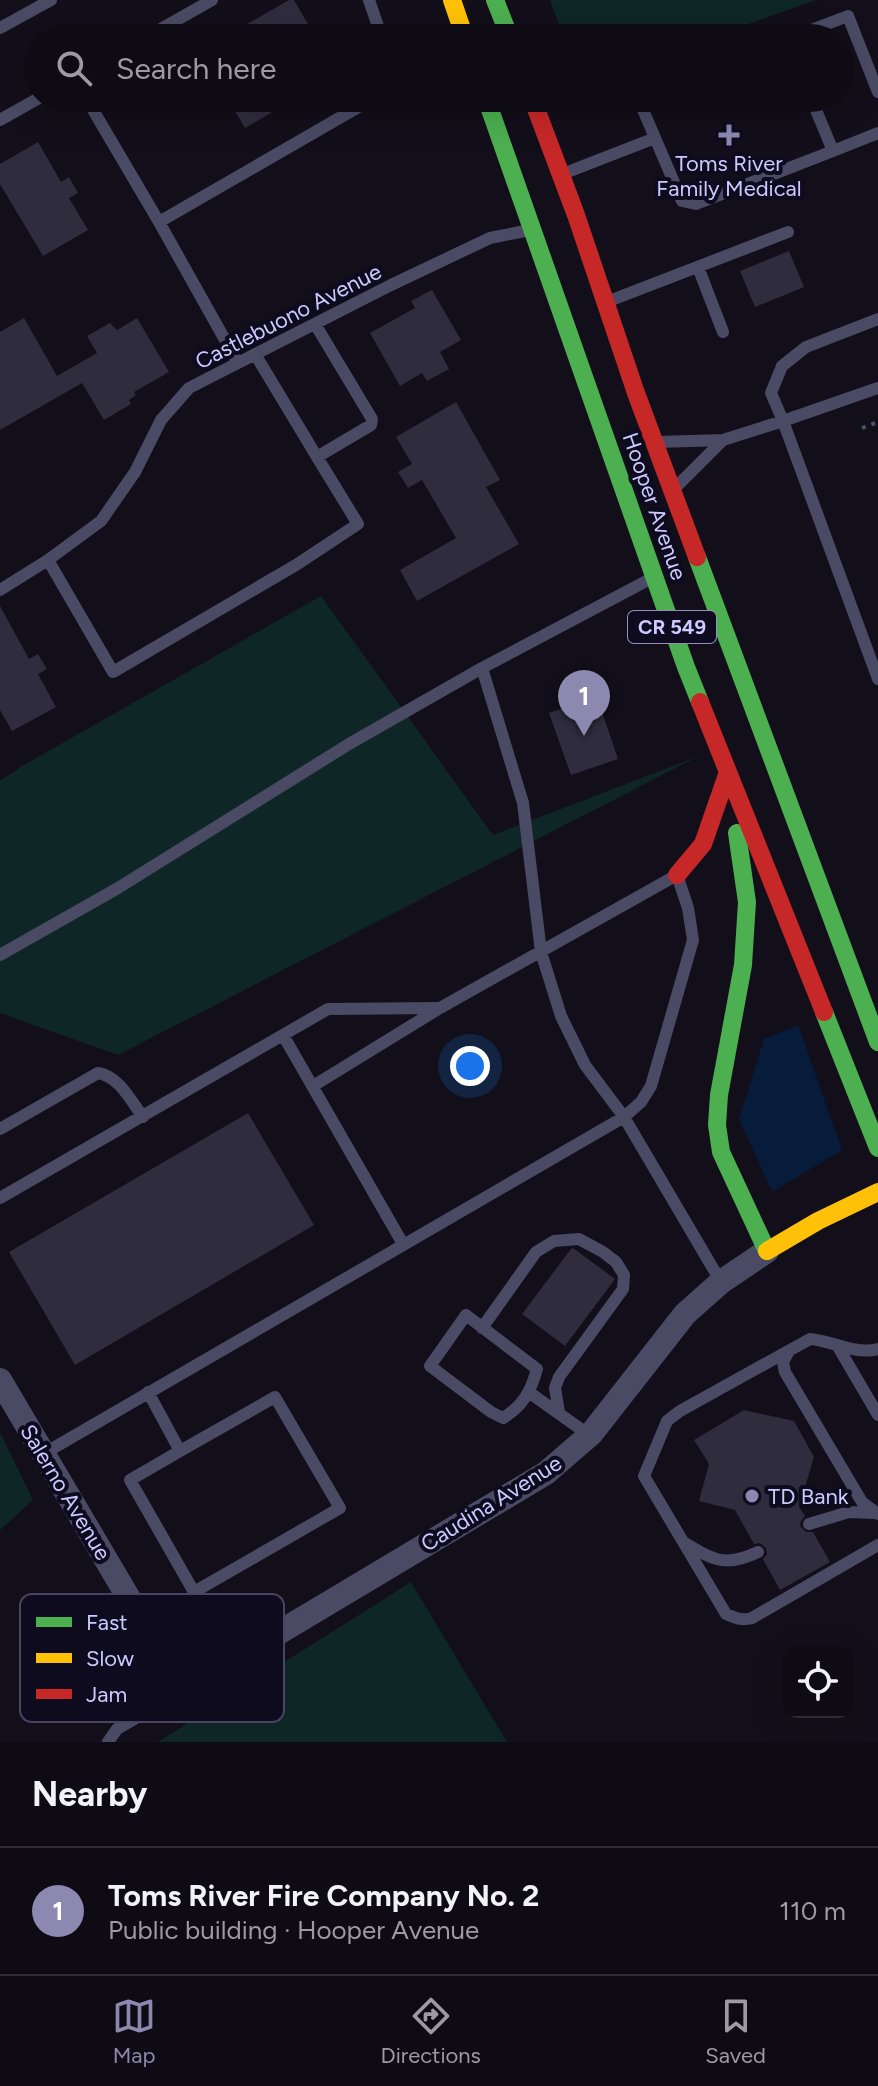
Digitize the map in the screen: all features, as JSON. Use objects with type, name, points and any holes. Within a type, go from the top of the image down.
[{"type":"main road","points":[[452,0],[460,24]]},
{"type":"main road","points":[[495,0],[504,24]]},
{"type":"main road","name":"Hooper Avenue","points":[[491,112],[697,694],[878,1148]]},
{"type":"main road","name":"Hooper Avenue","points":[[538,112],[562,174],[636,393],[878,1042]]},
{"type":"main road","points":[[636,393],[670,538]]},
{"type":"main road","points":[[697,694],[704,674],[704,662]]},
{"type":"main road","points":[[677,875],[703,844],[728,772]]},
{"type":"main road","points":[[728,772],[747,902],[743,965],[719,1095],[717,1125],[721,1152],[767,1251]]},
{"type":"main road","name":"Caudina Avenue","points":[[767,1251],[818,1221],[878,1192]]},
{"type":"street","name":"Caudina Avenue","points":[[284,1630],[546,1473],[589,1435],[685,1314],[721,1282],[767,1251]]},
{"type":"street","name":"Salerno Avenue","points":[[0,1380],[126,1594]]},
{"type":"lane","points":[[0,28],[51,0]]},
{"type":"lane","points":[[170,24],[212,0]]},
{"type":"lane","points":[[369,0],[377,24]]},
{"type":"lane","points":[[827,24],[848,16],[851,24]]},
{"type":"lane","points":[[854,31],[878,92]]},
{"type":"lane","points":[[0,120],[24,106]]},
{"type":"lane","points":[[94,112],[238,363]]},
{"type":"lane","points":[[159,222],[350,112]]},
{"type":"lane","points":[[644,112],[682,201],[696,204],[878,133]]},
{"type":"lane","points":[[817,112],[833,151]]},
{"type":"lane","points":[[562,174],[655,138]]},
{"type":"lane","name":"Castlebuono Avenue","points":[[0,590],[101,521],[135,472],[161,420],[189,388],[490,238],[533,229]]},
{"type":"lane","points":[[606,302],[788,232]]},
{"type":"lane","points":[[698,267],[723,332]]},
{"type":"lane","points":[[878,319],[806,347],[782,366],[771,393],[878,679]]},
{"type":"lane","points":[[315,324],[372,419],[371,425],[317,457]]},
{"type":"lane","points":[[48,560],[113,672],[296,565],[358,524],[255,354]]},
{"type":"lane","points":[[655,442],[723,440],[878,388]]},
{"type":"lane","points":[[672,490],[723,440]]},
{"type":"lane","points":[[0,955],[118,888],[349,744],[482,668],[656,576]]},
{"type":"lane","points":[[482,668],[523,803],[541,952],[561,1016],[585,1065],[624,1117],[721,1282]]},
{"type":"lane","points":[[43,1454],[624,1117],[641,1102],[651,1086],[693,940],[688,908],[677,875],[440,1008],[313,1086]]},
{"type":"lane","points":[[0,1198],[328,1009],[440,1008]]},
{"type":"lane","points":[[283,1035],[403,1244]]},
{"type":"lane","points":[[0,1129],[98,1073],[108,1075],[118,1083],[143,1117]]},
{"type":"lane","points":[[482,1328],[536,1252],[554,1241],[579,1239],[616,1262],[624,1275],[623,1289],[559,1377],[555,1388],[559,1412]]},
{"type":"lane","points":[[466,1315],[537,1369],[530,1393],[503,1418],[430,1366],[466,1315]]},
{"type":"lane","points":[[878,1349],[853,1351],[810,1339],[667,1421],[644,1476],[726,1614],[745,1620],[878,1545]]},
{"type":"lane","points":[[837,1345],[878,1415]]},
{"type":"lane","points":[[789,1351],[783,1362],[785,1372],[862,1502],[876,1513]]},
{"type":"lane","points":[[148,1392],[180,1451]]},
{"type":"lane","points":[[530,1393],[589,1435]]},
{"type":"lane","points":[[275,1397],[340,1508],[194,1592],[130,1480],[180,1451],[275,1397]]},
{"type":"lane","points":[[809,1524],[849,1512],[876,1513]]},
{"type":"lane","points":[[683,1542],[716,1560],[730,1562],[758,1552]]},
{"type":"lane","points":[[108,1742],[117,1729],[129,1722]]},
{"type":"path","points":[[862,428],[878,422]]},
{"type":"green space","points":[[550,0],[816,0],[748,24],[559,24]]},
{"type":"green space","points":[[321,596],[493,835],[699,756],[118,1055],[0,1013],[0,781]]},
{"type":"green space","points":[[0,1432],[33,1500],[0,1530]]},
{"type":"green space","points":[[411,1582],[507,1742],[158,1742],[190,1722],[284,1722],[284,1662]]},
{"type":"water","points":[[798,1025],[842,1150],[772,1192],[739,1119],[764,1039]]},
{"type":"building","points":[[294,0],[308,24],[247,24]]},
{"type":"building","points":[[235,112],[272,112],[245,128]]},
{"type":"building","points":[[38,142],[61,182],[69,177],[78,193],[69,198],[88,230],[43,256],[0,184],[0,164]]},
{"type":"building","points":[[789,251],[804,287],[755,307],[740,271]]},
{"type":"building","points":[[432,290],[461,340],[440,352],[449,369],[427,381],[422,373],[400,386],[370,333],[415,308],[411,301]]},
{"type":"building","points":[[24,318],[57,376],[97,353],[87,336],[110,323],[117,330],[137,318],[169,372],[134,392],[136,395],[129,400],[131,404],[104,420],[82,383],[0,430],[0,332]]},
{"type":"building","points":[[456,402],[500,480],[486,487],[519,544],[417,601],[400,570],[456,538],[422,480],[408,488],[398,472],[412,464],[396,437]]},
{"type":"building","points":[[0,606],[29,659],[38,654],[47,669],[38,674],[56,707],[12,731],[0,710]]},
{"type":"building","points":[[597,697],[618,759],[571,775],[549,713]]},
{"type":"building","points":[[248,1113],[314,1225],[75,1365],[9,1252]]},
{"type":"building","points":[[573,1248],[615,1279],[565,1346],[522,1314]]},
{"type":"building","name":"TD Bank","points":[[744,1410],[794,1421],[814,1457],[799,1507],[805,1516],[800,1526],[806,1532],[813,1532],[830,1562],[780,1590],[763,1559],[767,1554],[766,1548],[760,1543],[754,1544],[735,1510],[699,1501],[709,1464],[694,1440]]},
{"type":"traffic: fast","points":[[495,0],[504,24]]},
{"type":"traffic: fast","points":[[491,112],[700,702]]},
{"type":"traffic: fast","points":[[697,557],[878,1042]]},
{"type":"traffic: fast","points":[[737,833],[747,902],[743,965],[719,1095],[717,1125],[721,1152],[767,1251]]},
{"type":"traffic: fast","points":[[824,1012],[878,1148]]},
{"type":"traffic: slow","points":[[452,0],[460,24]]},
{"type":"traffic: slow","points":[[767,1251],[818,1221],[878,1192]]},
{"type":"traffic: jam","points":[[537,112],[697,557]]},
{"type":"traffic: jam","points":[[700,702],[824,1012]]},
{"type":"traffic: jam","points":[[677,875],[703,844],[728,772]]},
{"type":"place","name":"Toms River Family Medical","points":[[729,135]]},
{"type":"place","name":"Toms River Fire Company No. 2","points":[[584,736]]},
{"type":"place","name":"TD Bank","points":[[752,1496]]}]
